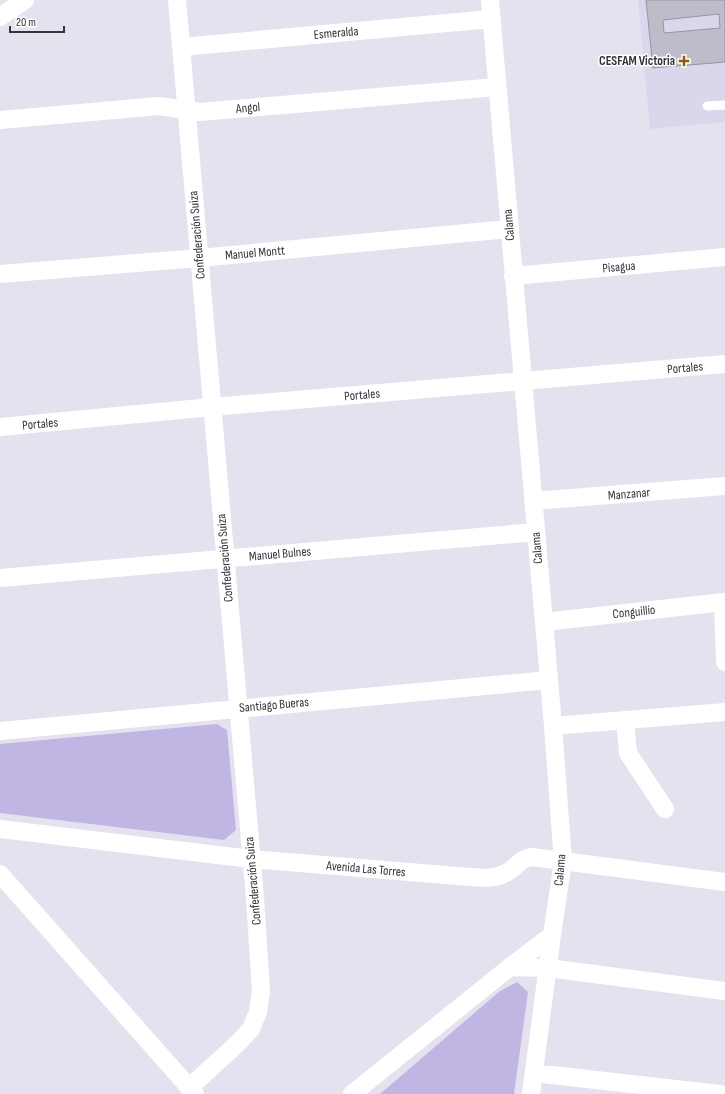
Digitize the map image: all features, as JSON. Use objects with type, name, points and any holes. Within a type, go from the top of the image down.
[{"type":"street","points":[[0,17],[24,0]]},
{"type":"street","name":"Confederación Suiza","points":[[177,0],[261,991],[258,1012],[251,1029],[192,1091]]},
{"type":"street","name":"Calama","points":[[490,0],[553,726],[563,861],[531,1094]]},
{"type":"street","name":"Esmeralda","points":[[181,47],[491,19]]},
{"type":"street","name":"Angol","points":[[0,120],[159,106],[199,112],[497,86]]},
{"type":"street","name":"Manuel Montt","points":[[0,274],[199,258],[509,229]]},
{"type":"street","name":"Pisagua","points":[[514,276],[725,257]]},
{"type":"street","name":"Portales","points":[[0,427],[725,364]]},
{"type":"street","name":"Manzanar","points":[[533,501],[725,486]]},
{"type":"street","name":"Manuel Bulnes","points":[[0,578],[536,532]]},
{"type":"street","points":[[724,603],[725,662]]},
{"type":"street","name":"Conguillío","points":[[544,622],[724,603]]},
{"type":"street","name":"Santiago Bueras","points":[[0,731],[549,680]]},
{"type":"street","points":[[553,726],[725,712]]},
{"type":"street","points":[[625,720],[628,753],[665,809]]},
{"type":"street","name":"Avenida Las Torres","points":[[0,829],[251,859],[485,878],[499,876],[508,872],[524,858],[532,857],[725,882]]},
{"type":"street","points":[[0,874],[192,1091]]},
{"type":"street","points":[[353,1094],[510,967],[552,935]]},
{"type":"street","points":[[510,967],[548,968],[725,991]]},
{"type":"street","points":[[534,1073],[720,1094]]},
{"type":"lane","points":[[707,106],[725,105]]},
{"type":"shaded area","name":"CESFAM Victoria","points":[[638,0],[725,0],[725,122],[650,129]]},
{"type":"shaded area","points":[[217,724],[227,730],[236,830],[224,840],[0,813],[0,744]]},
{"type":"shaded area","points":[[517,982],[528,992],[514,1094],[380,1094],[500,991]]},
{"type":"building","points":[[646,0],[725,0],[725,62],[653,68]],"holes":[[[719,14],[720,28],[664,33],[663,20]]]},
{"type":"place","name":"CESFAM Victoria","points":[[684,61]]}]
